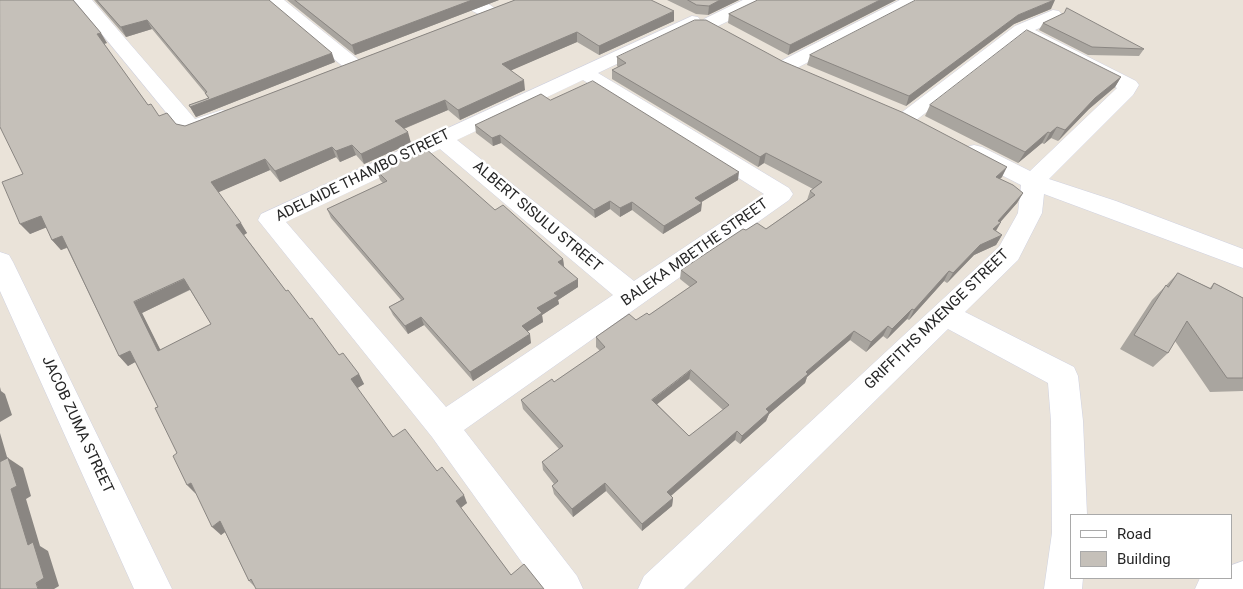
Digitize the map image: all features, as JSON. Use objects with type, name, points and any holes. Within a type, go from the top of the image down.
[{"type":"street","points":[[83,0],[191,128],[236,111]]},
{"type":"street","points":[[273,0],[353,65]]},
{"type":"street","name":"ADELAIDE THAMBO STREET","points":[[564,589],[443,428],[270,220],[583,72],[710,25],[757,0]]},
{"type":"street","points":[[814,76],[779,60],[913,0]]},
{"type":"street","points":[[667,8],[710,25]]},
{"type":"street","points":[[470,10],[496,9]]},
{"type":"street","points":[[908,118],[1022,30],[1053,15]]},
{"type":"street","points":[[1022,30],[1129,85],[1126,91],[1033,182]]},
{"type":"street","points":[[335,72],[372,58]]},
{"type":"street","name":"BALEKA MBETHE STREET","points":[[443,428],[781,194],[583,72]]},
{"type":"street","name":"ALBERT SISULU STREET","points":[[442,139],[633,296]]},
{"type":"street","points":[[958,143],[1033,182],[1107,207],[1243,259]]},
{"type":"street","name":"GRIFFITHS MXENGE STREET","points":[[657,589],[1009,253],[1030,213],[1033,182]]},
{"type":"street","name":"JACOB ZUMA STREET","points":[[0,262],[153,589]]},
{"type":"street","points":[[945,314],[1063,376],[1067,421],[1070,533],[1063,589]]},
{"type":"building","points":[[0,0],[73,0],[101,33],[97,34],[148,105],[151,104],[159,116],[167,113],[176,124],[185,126],[515,0],[651,0],[674,11],[599,46],[577,32],[502,64],[524,80],[458,110],[445,100],[395,121],[408,132],[361,154],[352,145],[336,151],[332,147],[275,171],[265,159],[211,182],[241,223],[236,225],[286,291],[288,290],[310,319],[312,318],[339,355],[343,353],[359,374],[351,379],[393,437],[405,429],[437,471],[442,467],[464,495],[456,501],[511,575],[524,564],[544,589],[256,589],[251,579],[249,581],[220,521],[212,527],[191,483],[187,485],[173,456],[177,453],[155,408],[158,407],[130,351],[119,356],[62,236],[52,240],[41,216],[20,224],[2,182],[23,174],[0,127]],"holes":[[[184,279],[211,324],[158,351],[134,302]]]},
{"type":"building","points":[[97,0],[269,0],[332,53],[190,107],[189,105],[209,98],[205,93],[207,92],[147,20],[121,27]]},
{"type":"building","points":[[295,0],[472,0],[352,45]]},
{"type":"building","points":[[688,0],[720,0],[709,6],[697,5]]},
{"type":"building","points":[[758,0],[880,0],[790,45],[729,14]]},
{"type":"building","points":[[916,0],[1054,0],[1018,15],[909,96],[810,55]]},
{"type":"building","points":[[1067,8],[1144,49],[1092,47],[1043,23],[1064,13]]},
{"type":"building","points":[[695,20],[706,20],[782,61],[904,113],[1007,167],[996,177],[1013,185],[1023,193],[998,221],[1001,222],[993,229],[1002,235],[980,245],[953,273],[949,271],[914,310],[912,309],[892,329],[888,326],[871,342],[854,331],[806,372],[808,374],[766,409],[769,412],[742,436],[737,431],[667,492],[673,498],[642,524],[605,483],[572,509],[552,486],[558,481],[542,462],[563,446],[521,400],[552,379],[554,382],[605,347],[596,337],[629,314],[636,320],[647,313],[649,315],[697,282],[681,270],[743,229],[746,230],[757,223],[766,229],[815,195],[810,191],[822,182],[766,153],[760,157],[612,70],[626,63],[617,57]],"holes":[[[691,370],[729,405],[689,436],[652,400]]]},
{"type":"building","points":[[1027,30],[1121,77],[1095,98],[1065,130],[1057,127],[1050,133],[1048,132],[1025,152],[930,105]]},
{"type":"building","points":[[593,81],[739,172],[695,198],[702,203],[664,226],[632,202],[620,208],[610,201],[594,210],[500,135],[492,138],[475,125],[541,94],[550,100]]},
{"type":"building","points":[[425,148],[495,210],[503,205],[563,259],[558,262],[578,279],[554,293],[558,296],[537,308],[542,313],[522,326],[530,334],[470,372],[421,317],[405,326],[389,307],[404,299],[327,209],[387,181],[377,171]]},
{"type":"building","points":[[1178,273],[1211,289],[1214,283],[1243,298],[1243,378],[1227,378],[1187,321],[1168,353],[1134,335],[1166,285],[1168,287]]},
{"type":"building","points":[[8,458],[17,486],[11,489],[28,545],[33,542],[44,578],[36,583],[38,589],[0,589],[0,462]]}]
